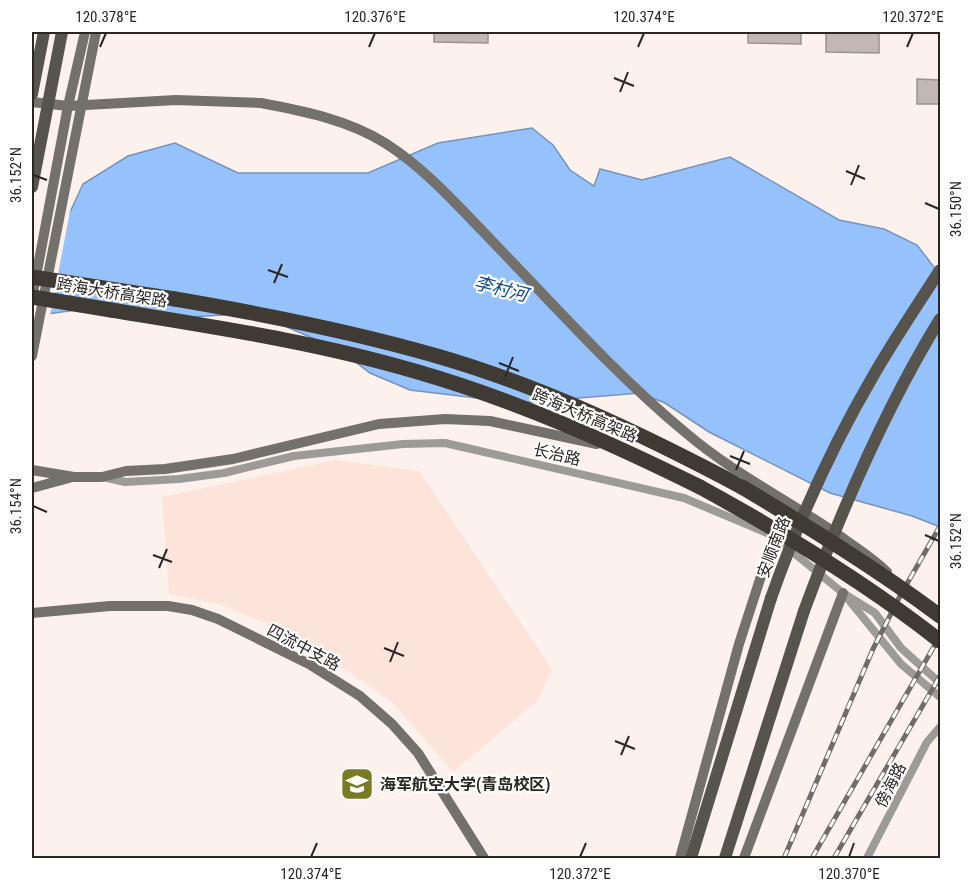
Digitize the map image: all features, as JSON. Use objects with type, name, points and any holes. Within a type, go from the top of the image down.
[{"type":"highway","name":"跨海大桥高架路","points":[[32,277],[287,319],[428,354],[522,385],[620,425],[733,482],[849,551],[900,585],[940,616]]},
{"type":"highway","name":"跨海大桥高架路","points":[[32,298],[254,334],[368,358],[420,372],[519,406],[626,451],[755,517],[843,571],[940,641]]},
{"type":"main road","points":[[32,94],[44,32]]},
{"type":"main road","points":[[32,187],[62,32]]},
{"type":"main road","points":[[32,356],[71,128],[69,106],[85,32]]},
{"type":"main road","points":[[32,298],[71,128],[81,105],[96,32]]},
{"type":"main road","points":[[32,102],[69,106],[176,100],[261,103],[299,110],[361,130],[386,144],[438,185],[602,356],[687,434],[717,457],[876,561],[900,585]]},
{"type":"main road","name":"安顺南路","points":[[691,858],[771,598],[795,533],[833,450],[872,378],[940,270]]},
{"type":"main road","points":[[725,858],[804,610],[838,523],[891,409],[940,319]]},
{"type":"main road","points":[[32,470],[74,477],[102,477],[126,471],[204,464],[379,424],[445,419],[501,423],[626,451]]},
{"type":"main road","points":[[32,488],[74,477]]},
{"type":"main road","points":[[680,858],[739,644],[774,536]]},
{"type":"main road","points":[[744,858],[843,593]]},
{"type":"main road","name":"四流中支路","points":[[32,613],[111,606],[168,606],[192,610],[218,620],[309,664],[360,696],[392,724],[418,753],[484,858]]},
{"type":"street","name":"长治路","points":[[102,477],[125,482],[179,479],[224,473],[294,456],[380,446],[445,443],[684,498],[774,536],[772,536],[843,593],[875,613],[902,648],[940,683]]},
{"type":"street","points":[[843,593],[901,664],[940,697]]},
{"type":"street","name":"傍海路","points":[[867,858],[927,742],[940,727]]},
{"type":"shaded area","points":[[336,460],[419,471],[552,669],[537,701],[453,772],[392,702],[296,636],[222,605],[169,594],[162,497]]},
{"type":"water","name":"李村河","points":[[532,128],[553,145],[570,170],[594,186],[600,169],[642,180],[730,157],[839,220],[884,229],[917,245],[940,275],[940,527],[912,516],[830,493],[709,432],[665,403],[640,393],[518,403],[410,390],[370,373],[340,350],[255,313],[158,319],[107,306],[32,316],[32,266],[37,267],[71,210],[83,184],[128,156],[175,143],[238,173],[368,173],[438,143]]},
{"type":"pier","points":[[72,201],[50,316],[32,319],[32,263],[35,264]]},
{"type":"building","points":[[434,32],[488,32],[488,43],[434,42]]},
{"type":"building","points":[[748,32],[801,32],[801,44],[748,43]]},
{"type":"building","points":[[826,32],[879,32],[879,53],[826,52]]},
{"type":"building","points":[[917,79],[940,80],[940,104],[917,104]]},
{"type":"railway","points":[[784,858],[873,649],[940,526]]},
{"type":"railway","points":[[812,858],[940,636]]},
{"type":"railway","points":[[834,858],[940,676]]},
{"type":"place","name":"海军航空大学(青岛校区)","points":[[357,784]]}]
